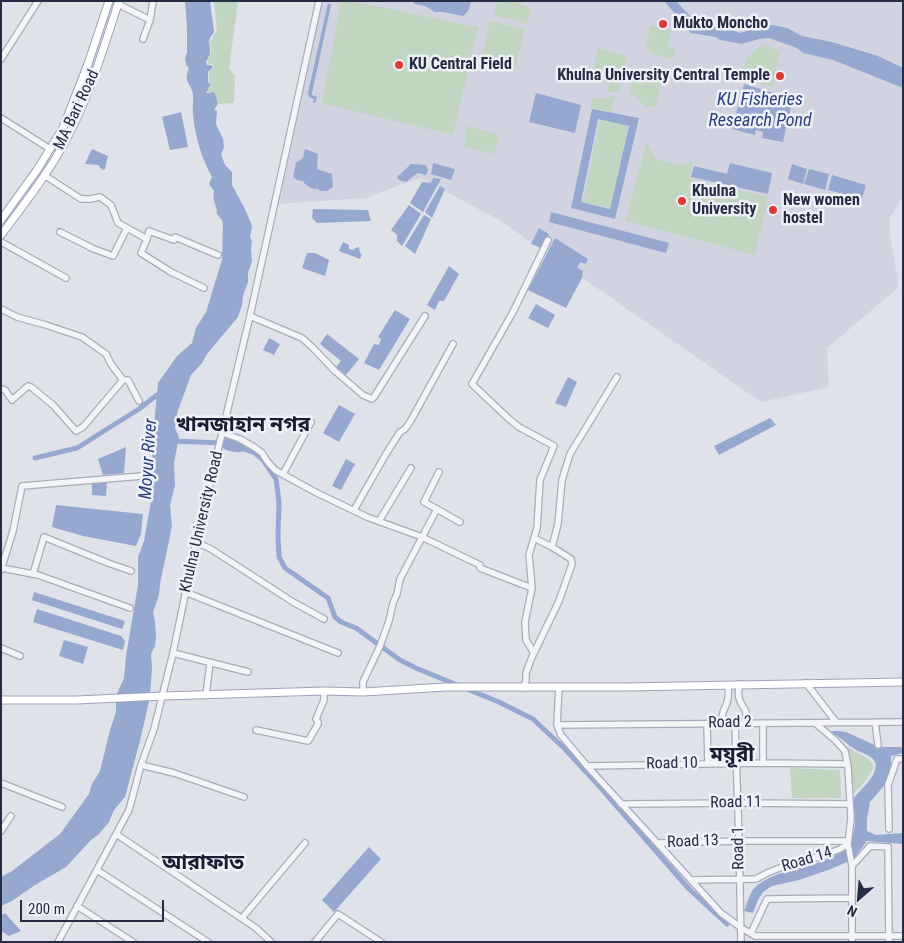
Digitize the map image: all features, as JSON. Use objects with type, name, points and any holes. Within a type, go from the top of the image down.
[{"type":"main road","name":"MA Bari Road","points":[[1,220],[37,170],[63,128],[80,87],[109,1]]},
{"type":"main road","name":"MA Bari Road","points":[[1,235],[44,176],[69,134],[96,69],[118,2]]},
{"type":"main road","points":[[1,700],[77,700],[324,691],[363,692],[446,687],[626,687],[903,682]]},
{"type":"street","points":[[1,59],[38,1]]},
{"type":"street","points":[[143,39],[150,20],[153,1]]},
{"type":"street","name":"Khulna University Road","points":[[58,942],[129,810],[141,765],[154,729],[159,696],[173,654],[196,542],[250,316],[319,1]]},
{"type":"street","points":[[118,2],[150,20]]},
{"type":"street","points":[[1,118],[50,149]]},
{"type":"street","points":[[44,176],[81,199],[100,197],[111,206],[118,223],[147,239]]},
{"type":"street","points":[[60,232],[113,256],[127,228]]},
{"type":"street","points":[[204,288],[171,272],[141,253],[149,231],[174,240],[175,237],[218,255]]},
{"type":"street","points":[[534,653],[526,640],[525,622],[532,588],[529,555],[537,528],[540,480],[554,446],[508,419],[472,384],[513,312],[548,240]]},
{"type":"street","points":[[1,242],[66,278]]},
{"type":"street","points":[[1,309],[17,317],[82,338],[106,354],[123,380],[128,380],[139,401]]},
{"type":"street","points":[[250,316],[302,338],[335,372],[372,399],[425,316]]},
{"type":"street","points":[[354,510],[386,454],[400,432],[405,429],[453,344]]},
{"type":"street","points":[[552,547],[558,524],[562,480],[570,454],[617,377]]},
{"type":"street","points":[[1,389],[5,390],[12,400],[28,386],[31,387],[53,404],[76,431],[89,420],[123,380]]},
{"type":"street","points":[[283,474],[311,422]]},
{"type":"street","points":[[223,433],[240,439],[254,447],[262,453],[275,470],[315,492],[367,517],[422,538],[480,565],[480,568],[532,588]]},
{"type":"street","points":[[379,521],[411,468]]},
{"type":"street","points":[[439,472],[424,502],[460,522]]},
{"type":"street","points":[[130,608],[33,574],[2,569],[13,531],[22,486],[142,476]]},
{"type":"street","points":[[363,692],[363,682],[390,619],[400,579],[437,509]]},
{"type":"street","points":[[33,574],[44,538],[131,571]]},
{"type":"street","points":[[522,688],[526,681],[526,674],[534,653],[559,601],[572,564],[571,559],[534,538]]},
{"type":"street","points":[[196,542],[211,549],[292,602],[324,619]]},
{"type":"street","points":[[185,592],[338,653]]},
{"type":"street","points":[[1,648],[20,656]]},
{"type":"street","points":[[173,654],[248,672]]},
{"type":"street","points":[[206,695],[210,663]]},
{"type":"street","points":[[739,684],[739,697],[747,714],[745,723]]},
{"type":"street","points":[[806,684],[836,722]]},
{"type":"street","points":[[724,724],[722,712],[728,698],[728,685]]},
{"type":"street","points":[[559,687],[557,725],[561,735],[586,766],[721,913],[740,927],[755,936],[852,939],[889,939],[903,936]]},
{"type":"street","points":[[256,730],[308,741],[318,724],[316,719],[324,700],[324,691]]},
{"type":"street","points":[[875,722],[878,745]]},
{"type":"street","name":"Road 2","points":[[557,725],[903,722]]},
{"type":"street","points":[[763,723],[763,763]]},
{"type":"street","name":"Road 14","points":[[691,880],[756,880],[782,866],[820,857],[840,849],[848,842],[851,818],[845,751],[815,723]]},
{"type":"street","points":[[707,724],[708,764]]},
{"type":"street","name":"Road 1","points":[[735,724],[740,841],[741,942]]},
{"type":"street","points":[[889,829],[888,785],[897,759],[903,759]]},
{"type":"street","name":"Road 10","points":[[586,766],[737,763],[847,764]]},
{"type":"street","points":[[141,765],[174,773],[244,797]]},
{"type":"street","points":[[1,783],[62,807]]},
{"type":"street","name":"Road 11","points":[[622,804],[742,802],[850,804]]},
{"type":"street","points":[[1,831],[10,816]]},
{"type":"street","points":[[116,834],[242,918],[271,942]]},
{"type":"street","name":"Road 13","points":[[658,843],[740,841],[848,842]]},
{"type":"street","points":[[848,842],[852,866],[852,939]]},
{"type":"street","points":[[242,918],[306,843]]},
{"type":"street","points":[[852,866],[870,846],[888,847],[889,939]]},
{"type":"street","points":[[97,870],[208,942]]},
{"type":"street","points":[[750,933],[766,899],[852,898]]},
{"type":"street","points":[[77,906],[133,942]]},
{"type":"street","points":[[314,942],[338,914],[380,942]]},
{"type":"shaded area","name":"Khulna University","points":[[323,1],[903,1],[903,195],[890,217],[890,236],[899,287],[827,348],[829,387],[761,402],[499,220],[420,178],[365,198],[279,204]]},
{"type":"green space","points":[[214,1],[238,1],[229,69],[235,76],[234,103],[218,104],[214,92],[207,92],[212,83],[209,82],[209,72],[214,66],[208,64],[211,51],[210,42],[217,30]]},
{"type":"green space","name":"KU Central Field","points":[[341,1],[350,1],[478,27],[453,135],[322,103]]},
{"type":"green space","points":[[498,1],[515,1],[531,9],[527,24],[494,15]]},
{"type":"green space","points":[[490,21],[525,29],[514,71],[480,65]]},
{"type":"green space","points":[[650,25],[671,30],[668,47],[676,49],[673,59],[650,53],[646,47]]},
{"type":"green space","points":[[761,44],[780,51],[772,87],[740,78],[746,58],[752,55]]},
{"type":"green space","points":[[598,48],[626,56],[618,92],[607,92],[609,84],[591,79]]},
{"type":"green space","points":[[634,69],[663,75],[655,107],[644,106],[636,96],[629,93]]},
{"type":"green space","points":[[615,96],[611,112],[591,108],[593,97],[603,99]]},
{"type":"green space","points":[[600,120],[628,126],[610,208],[583,202]]},
{"type":"green space","points":[[467,126],[499,135],[494,154],[464,147]]},
{"type":"green space","points":[[647,142],[656,159],[680,165],[693,161],[689,179],[768,197],[755,255],[625,221]]},
{"type":"green space","points":[[842,744],[868,759],[874,767],[864,782],[851,795]]},
{"type":"green space","points":[[790,768],[840,770],[841,798],[792,798]]},
{"type":"water","name":"Moyur River","points":[[185,1],[210,1],[214,32],[210,38],[210,54],[206,62],[207,65],[213,67],[208,72],[208,82],[211,84],[206,93],[214,92],[217,99],[218,104],[214,110],[217,111],[216,124],[223,139],[224,147],[221,154],[225,165],[232,172],[232,185],[252,226],[250,237],[252,241],[252,261],[248,273],[248,282],[238,317],[191,375],[177,413],[175,428],[179,437],[174,463],[175,485],[170,505],[172,526],[159,595],[153,612],[156,637],[155,646],[151,654],[150,697],[125,797],[114,810],[109,822],[99,834],[66,867],[1,906],[1,877],[12,871],[60,834],[89,794],[92,784],[100,771],[116,712],[116,696],[124,678],[138,585],[138,557],[144,541],[151,501],[150,479],[158,383],[177,356],[192,343],[196,328],[206,312],[222,260],[223,224],[217,214],[214,191],[209,184],[212,177],[197,138],[193,111],[193,94],[187,80],[189,68],[186,65],[185,58],[187,53],[187,29]]},
{"type":"water","points":[[412,1],[471,1],[468,10],[463,16],[435,12]]},
{"type":"water","points":[[664,1],[676,1],[693,19],[702,23],[741,33],[759,26],[773,25],[787,28],[802,36],[832,42],[878,56],[903,68],[903,88],[833,60],[803,53],[797,48],[769,38],[742,44],[691,33],[683,26],[679,18]]},
{"type":"water","points":[[328,3],[331,5],[312,93],[312,95],[317,97],[315,103],[308,93]]},
{"type":"water","name":"KU Fisheries Research Pond","points":[[744,84],[793,99],[783,142],[762,138],[763,132],[756,130],[755,135],[732,129]]},
{"type":"water","points":[[536,93],[581,105],[575,133],[529,122]]},
{"type":"water","points":[[592,109],[639,118],[615,219],[571,208]],"holes":[[[598,119],[629,126],[610,209],[581,202]]]},
{"type":"water","points":[[181,112],[188,147],[170,150],[162,117]]},
{"type":"water","points":[[92,149],[108,156],[105,169],[102,170],[98,165],[85,164]]},
{"type":"water","points":[[305,149],[318,154],[317,169],[332,174],[333,187],[327,191],[311,188],[303,181],[293,177],[296,163],[303,158]]},
{"type":"water","points":[[433,163],[455,169],[451,180],[431,174]]},
{"type":"water","points":[[730,163],[772,173],[768,194],[691,177],[694,166],[727,174]]},
{"type":"water","points":[[411,164],[426,165],[428,170],[426,175],[418,173],[406,182],[399,180],[397,177]]},
{"type":"water","points":[[792,164],[807,169],[803,184],[788,179]]},
{"type":"water","points":[[809,169],[829,174],[825,190],[804,184]]},
{"type":"water","points":[[832,175],[866,185],[862,199],[828,190]]},
{"type":"water","points":[[433,178],[441,179],[423,212],[410,203],[422,182],[431,183]]},
{"type":"water","points":[[440,186],[445,189],[432,218],[425,212]]},
{"type":"water","points":[[409,205],[421,214],[402,246],[397,241],[397,235],[391,230]]},
{"type":"water","points":[[313,209],[368,210],[371,221],[317,223],[312,218]]},
{"type":"water","points":[[551,212],[669,243],[666,253],[549,222]]},
{"type":"water","points":[[424,215],[431,219],[415,254],[405,246]]},
{"type":"water","points":[[539,228],[549,234],[541,248],[531,244]]},
{"type":"water","points":[[555,238],[588,259],[586,264],[580,262],[577,268],[583,271],[582,278],[566,308],[528,290]]},
{"type":"water","points":[[343,242],[349,245],[349,249],[354,250],[359,247],[362,254],[360,259],[339,251]]},
{"type":"water","points":[[307,253],[315,253],[329,260],[325,276],[302,268]]},
{"type":"water","points":[[449,266],[459,274],[444,301],[439,301],[435,310],[427,305]]},
{"type":"water","points":[[536,304],[555,315],[548,328],[528,318]]},
{"type":"water","points":[[395,310],[410,319],[379,370],[364,363],[374,344],[379,345],[381,339],[378,337]]},
{"type":"water","points":[[327,334],[359,359],[346,375],[336,367],[341,361],[320,344]]},
{"type":"water","points":[[269,338],[280,344],[274,355],[263,350]]},
{"type":"water","points":[[568,377],[577,382],[566,407],[555,403]]},
{"type":"water","points":[[339,405],[355,414],[339,442],[323,433]]},
{"type":"water","points":[[770,418],[776,425],[719,455],[714,446]]},
{"type":"water","points":[[224,437],[245,444],[244,451],[232,452],[221,447],[220,445],[223,443],[221,440]]},
{"type":"water","points":[[126,447],[124,473],[103,475],[98,459]]},
{"type":"water","points":[[346,459],[355,464],[341,490],[332,486]]},
{"type":"water","points":[[107,481],[106,496],[92,495],[92,482]]},
{"type":"water","points":[[56,505],[143,514],[141,534],[136,546],[83,536],[52,527]]},
{"type":"water","points":[[34,592],[125,621],[122,629],[32,600]]},
{"type":"water","points":[[37,609],[121,636],[125,641],[123,650],[33,622]]},
{"type":"water","points":[[64,640],[88,647],[83,664],[59,656]]},
{"type":"water","points":[[831,731],[846,732],[879,747],[903,747],[903,753],[891,756],[891,772],[883,787],[870,802],[867,831],[876,835],[903,833],[903,844],[867,841],[855,857],[849,861],[799,880],[772,886],[763,892],[753,913],[744,911],[751,893],[763,881],[782,873],[820,862],[851,846],[855,824],[853,799],[873,775],[876,764],[871,757],[852,747]]},
{"type":"water","points":[[369,847],[381,859],[334,912],[322,900]]},
{"type":"water","points":[[5,913],[21,931],[9,936],[1,931],[1,915]]},
{"type":"waterway","points":[[35,458],[77,448],[162,393]]},
{"type":"waterway","points":[[172,441],[223,443]]},
{"type":"waterway","points":[[238,447],[255,453],[263,460],[276,479],[279,502],[279,557],[285,568],[328,598],[335,617],[341,622],[356,628],[400,660],[499,702],[533,719],[565,749],[600,787],[689,889],[727,924]]},
{"type":"place","name":"Mukto Moncho","points":[[663,24]]},
{"type":"place","name":"KU Central Field","points":[[399,65]]},
{"type":"place","name":"Khulna University Central Temple","points":[[780,76]]},
{"type":"place","name":"Khulna University","points":[[682,201]]},
{"type":"place","name":"New women hostel","points":[[773,210]]},
{"type":"district","name":"খানজাহান নগর","points":[[243,426]]},
{"type":"district","name":"ময়ূরী","points":[[732,756]]},
{"type":"district","name":"আরাফাত","points":[[203,864]]}]
